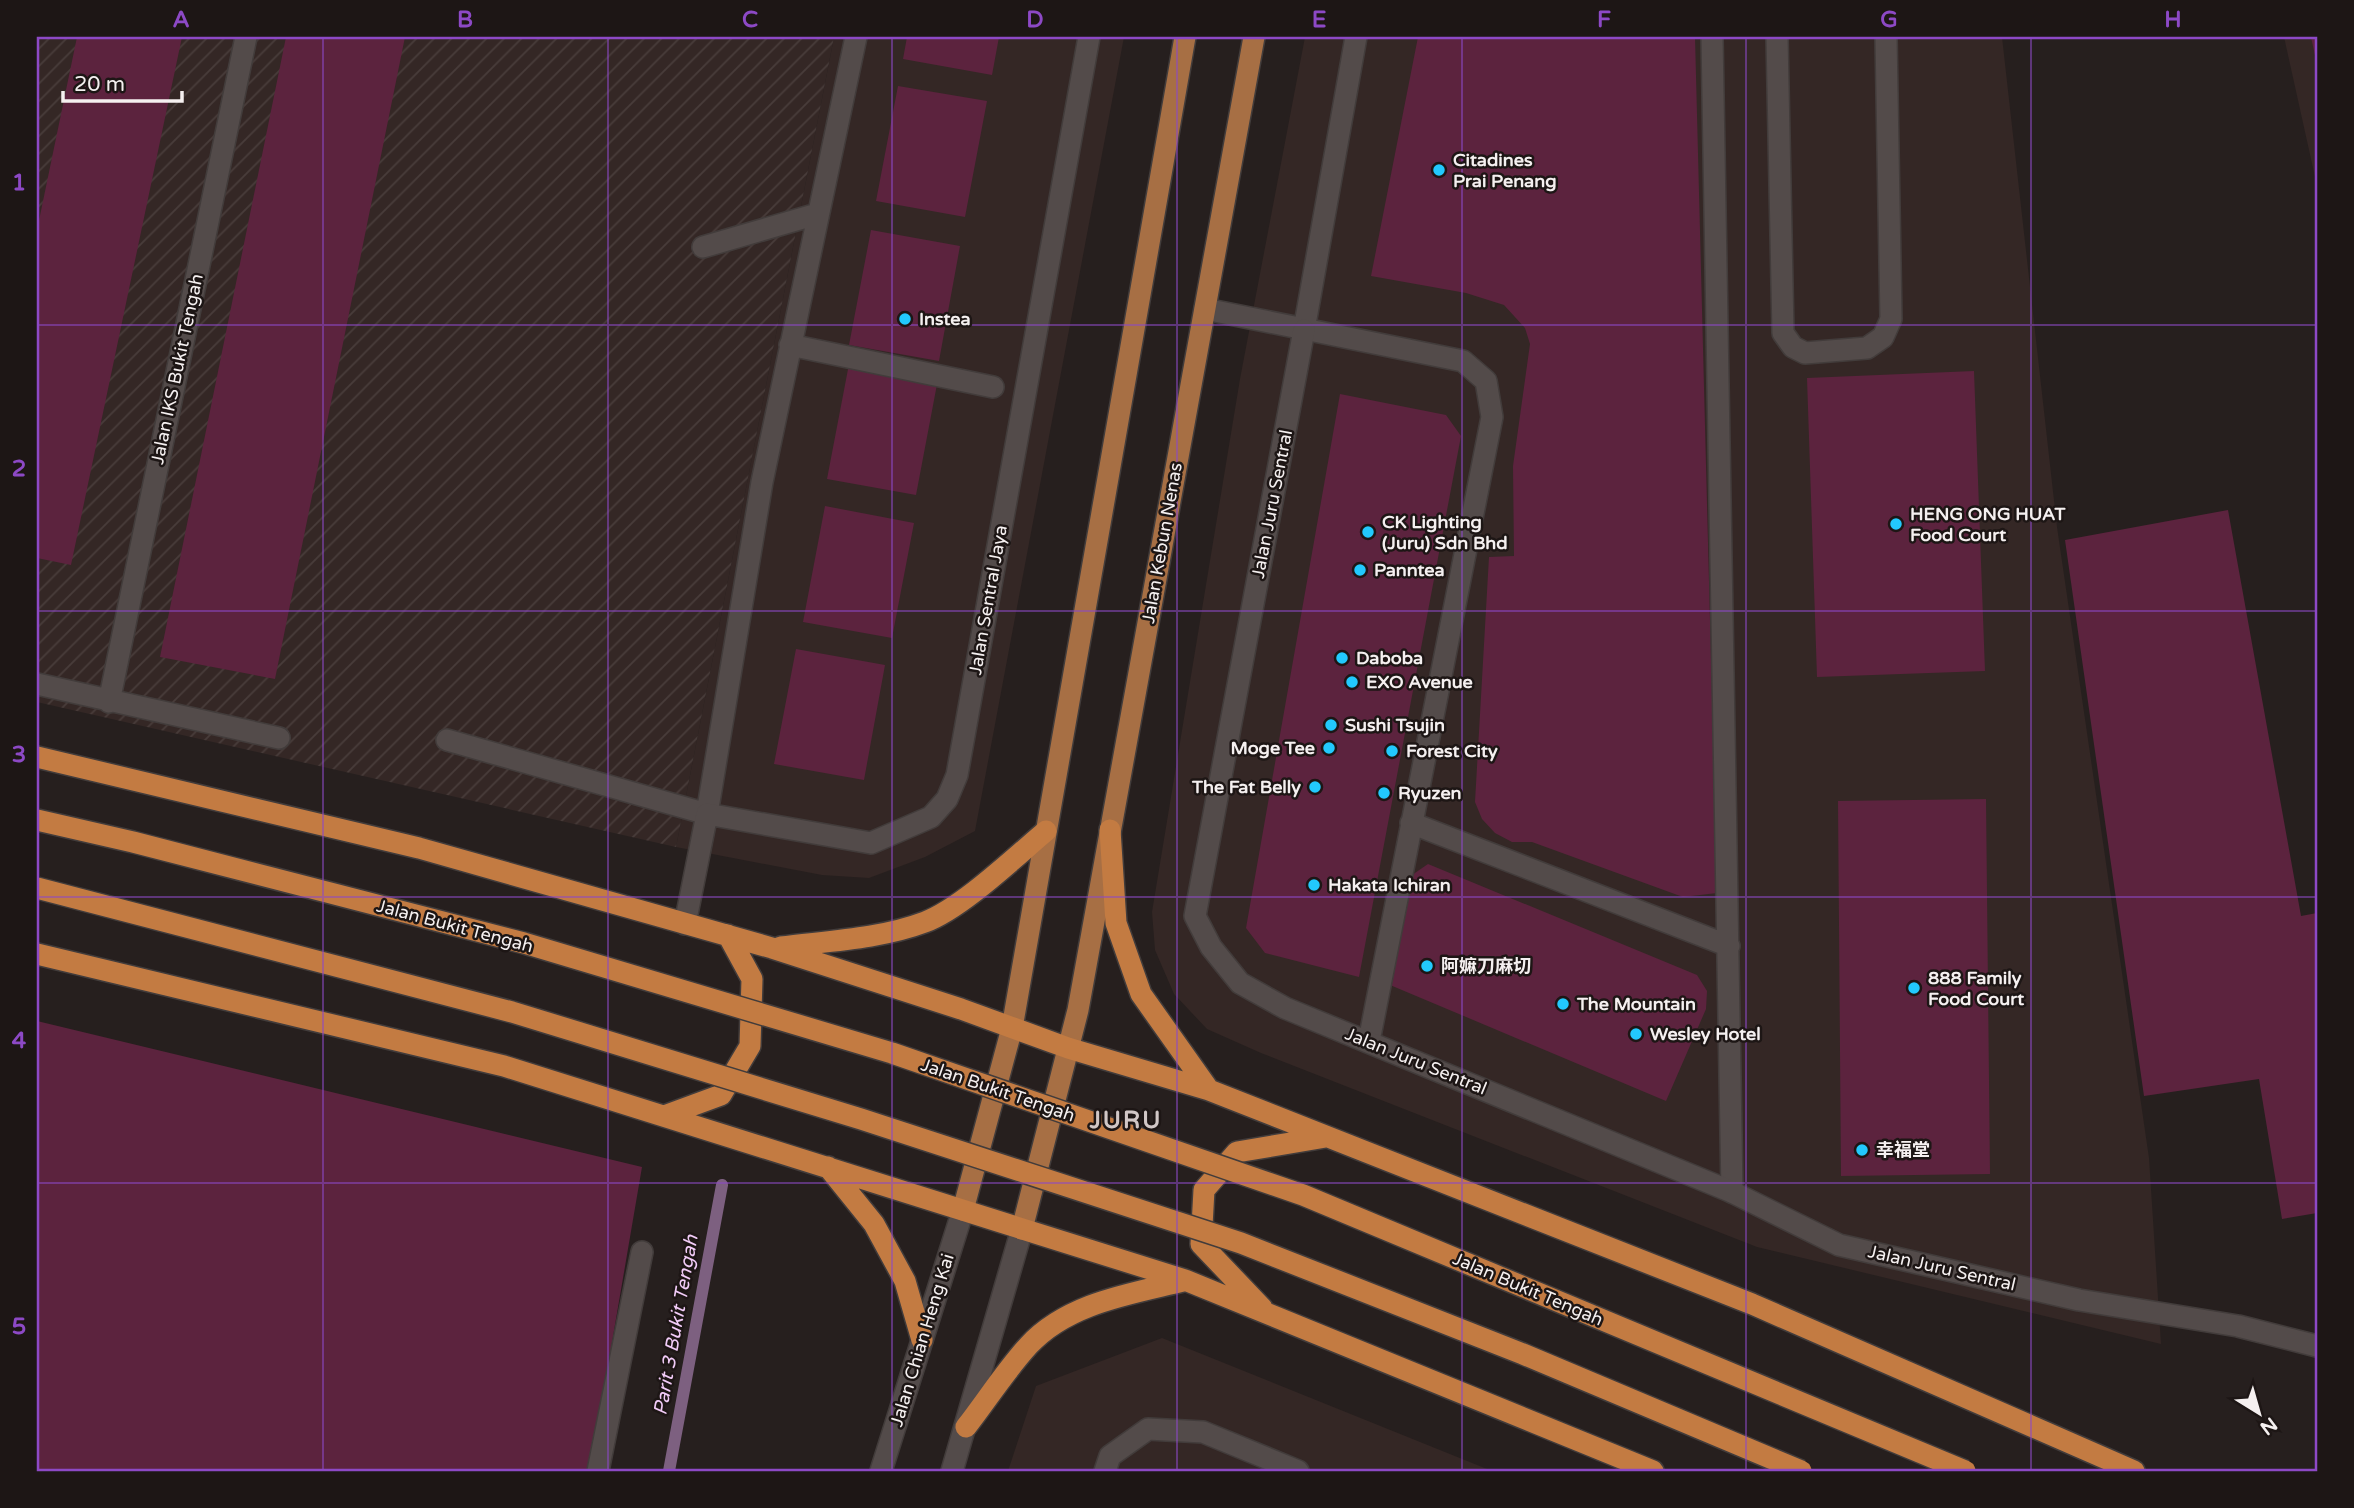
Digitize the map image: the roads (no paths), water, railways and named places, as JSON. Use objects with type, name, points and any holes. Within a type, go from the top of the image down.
[{"type":"highway","points":[[37,757],[419,848],[728,935],[1068,1048],[1209,1090],[1752,1304],[2134,1471]]},
{"type":"highway","name":"Jalan Bukit Tengah","points":[[37,820],[133,842],[524,943],[892,1053],[1303,1195],[1965,1471]]},
{"type":"highway","points":[[1111,830],[1116,923],[1142,994],[1209,1090]]},
{"type":"highway","points":[[772,948],[862,937],[926,922],[975,890],[1046,831]]},
{"type":"highway","points":[[37,888],[512,1012],[862,1119],[1241,1243],[1522,1354],[1801,1471]]},
{"type":"highway","points":[[664,1116],[721,1095],[750,1046],[752,979],[728,935]]},
{"type":"highway","points":[[37,954],[504,1066],[1185,1280],[1653,1471]]},
{"type":"highway","points":[[1266,1312],[1201,1244],[1204,1190],[1237,1152],[1329,1137]]},
{"type":"highway","points":[[828,1167],[874,1224],[905,1281],[922,1340]]},
{"type":"highway","points":[[966,1427],[1031,1343],[1066,1316],[1108,1299],[1185,1280]]},
{"type":"main road","points":[[963,1210],[1012,1028],[1185,37]]},
{"type":"main road","name":"Jalan Kebun Nenas","points":[[1022,1229],[1078,1010],[1254,37]]},
{"type":"street","name":"Jalan IKS Bukit Tengah","points":[[109,702],[246,37]]},
{"type":"street","points":[[685,924],[707,814],[762,482],[856,37]]},
{"type":"street","name":"Jalan Sentral Jaya","points":[[447,740],[707,814],[871,844],[931,817],[947,799],[957,775],[1089,37]]},
{"type":"street","name":"Jalan Juru Sentral","points":[[1356,37],[1195,916],[1211,947],[1240,983],[1285,1008],[1732,1192],[1839,1245],[2079,1300],[2238,1326],[2317,1346]]},
{"type":"street","points":[[1712,37],[1732,1192]]},
{"type":"street","points":[[1777,37],[1783,333],[1793,347],[1805,353],[1867,348],[1883,337],[1891,319],[1886,37]]},
{"type":"street","points":[[703,247],[817,214]]},
{"type":"street","points":[[1205,309],[1463,361],[1486,381],[1492,417],[1369,1041]]},
{"type":"street","points":[[790,345],[993,387]]},
{"type":"street","points":[[37,684],[279,738]]},
{"type":"street","points":[[1412,823],[1729,946]]},
{"type":"street","name":"Jalan Chian Heng Kai","points":[[881,1471],[963,1210]]},
{"type":"street","points":[[952,1471],[1022,1229]]},
{"type":"street","points":[[598,1471],[642,1252]]},
{"type":"street","points":[[1105,1471],[1110,1456],[1148,1429],[1203,1432],[1298,1471]]},
{"type":"waterway","name":"Parit 3 Bukit Tengah","points":[[669,1471],[722,1185]]},
{"type":"place","name":"Citadines Prai Penang","points":[[1439,170]]},
{"type":"place","name":"Instea","points":[[905,319]]},
{"type":"place","name":"HENG ONG HUAT Food Court","points":[[1896,524]]},
{"type":"place","name":"CK Lighting (Juru) Sdn Bhd","points":[[1368,532]]},
{"type":"place","name":"Panntea","points":[[1360,570]]},
{"type":"place","name":"Daboba","points":[[1342,658]]},
{"type":"place","name":"EXO Avenue","points":[[1352,682]]},
{"type":"place","name":"Sushi Tsujin","points":[[1331,725]]},
{"type":"place","name":"Moge Tee","points":[[1329,748]]},
{"type":"place","name":"Forest City","points":[[1392,751]]},
{"type":"place","name":"The Fat Belly","points":[[1315,787]]},
{"type":"place","name":"Ryuzen","points":[[1384,793]]},
{"type":"place","name":"Hakata Ichiran","points":[[1314,885]]},
{"type":"place","name":"阿嫲刀麻切","points":[[1427,966]]},
{"type":"place","name":"888 Family Food Court","points":[[1914,988]]},
{"type":"place","name":"The Mountain","points":[[1563,1004]]},
{"type":"place","name":"Wesley Hotel","points":[[1636,1034]]},
{"type":"place","name":"幸福堂","points":[[1862,1150]]},
{"type":"district","name":"JURU","points":[[1126,1120]]}]
